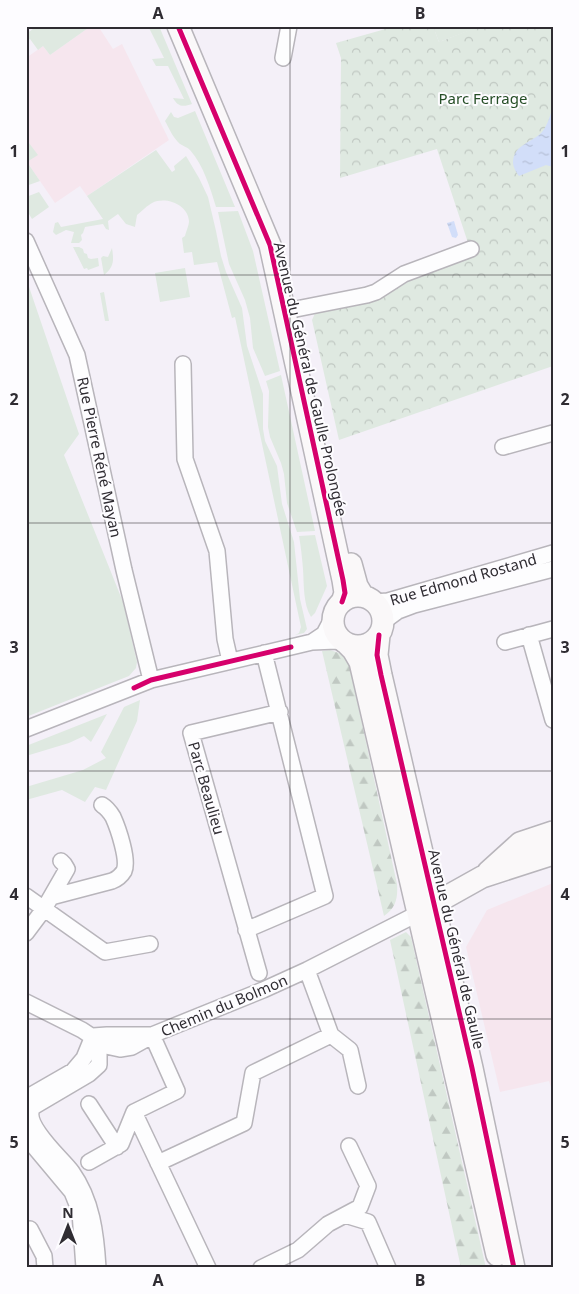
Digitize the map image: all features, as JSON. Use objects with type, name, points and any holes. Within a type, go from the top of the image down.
[{"type":"street","name":"Avenue du Général de Gaulle Prolongée","points":[[178,26],[270,245],[343,580],[345,593],[337,610]]},
{"type":"street","name":"Avenue du Général de Gaulle Prolongée","points":[[191,26],[280,242],[354,577],[357,586],[368,599]]},
{"type":"street","points":[[283,58],[289,26]]},
{"type":"street","name":"Rue Pierre Réné Mayan","points":[[26,241],[77,355],[124,570],[151,680]]},
{"type":"street","points":[[296,309],[376,292],[404,274],[471,249]]},
{"type":"street","points":[[183,364],[185,459],[217,551],[225,639],[230,661]]},
{"type":"street","points":[[503,448],[553,433]]},
{"type":"street","name":"Rue Edmond Rostand","points":[[368,599],[388,601],[553,553]]},
{"type":"street","name":"Rue Edmond Rostand","points":[[381,629],[398,611],[414,605],[553,568]]},
{"type":"street","points":[[29,729],[151,680],[312,642],[336,642],[354,646],[368,644],[381,629],[379,608],[368,599],[348,598],[337,610],[324,634],[312,642]]},
{"type":"street","points":[[337,610],[333,626],[336,634],[347,644]]},
{"type":"street","points":[[505,642],[553,628]]},
{"type":"street","name":"Avenue du Général de Gaulle","points":[[381,629],[377,655],[425,909],[500,1268]]},
{"type":"street","points":[[529,636],[553,720]]},
{"type":"street","name":"Avenue du Général de Gaulle","points":[[347,644],[354,650],[360,662],[425,909],[486,1128],[514,1268]]},
{"type":"street","points":[[246,930],[325,896],[264,653]]},
{"type":"street","name":"Parc Beaulieu","points":[[259,973],[191,733],[280,712]]},
{"type":"street","points":[[47,903],[112,881],[123,872],[125,858],[116,824],[112,815],[102,805]]},
{"type":"street","points":[[482,877],[520,843],[553,832]]},
{"type":"street","points":[[425,909],[482,877],[553,854]]},
{"type":"street","points":[[26,933],[47,903],[66,870],[64,864],[60,861]]},
{"type":"street","points":[[26,896],[47,903],[105,952],[150,944]]},
{"type":"street","name":"Chemin du Bolmon","points":[[26,1002],[92,1036],[152,1036],[307,970],[425,909]]},
{"type":"street","points":[[307,970],[331,1035],[350,1050],[358,1086]]},
{"type":"street","points":[[158,1162],[244,1122],[253,1073],[331,1035]]},
{"type":"street","points":[[92,1036],[106,1046],[120,1049],[132,1048]]},
{"type":"street","points":[[92,1036],[99,1051],[99,1065]]},
{"type":"street","points":[[26,1098],[79,1066],[92,1036]]},
{"type":"street","points":[[89,1162],[121,1144],[134,1112],[177,1091],[152,1036],[132,1048],[114,1055],[89,1074],[33,1107],[28,1113],[35,1129],[72,1172],[86,1198],[94,1227],[98,1268]]},
{"type":"street","points":[[89,1104],[117,1146]]},
{"type":"street","points":[[134,1112],[208,1268]]},
{"type":"street","points":[[26,1137],[72,1192],[80,1212],[84,1268]]},
{"type":"street","points":[[261,1268],[298,1250],[328,1224],[360,1207],[368,1186],[349,1146]]},
{"type":"street","points":[[345,1214],[368,1222],[388,1268]]},
{"type":"street","points":[[30,1229],[44,1256],[45,1268]]},
{"type":"shaded area","points":[[91,26],[98,26],[113,49],[122,44],[169,140],[87,196],[80,186],[55,203],[27,162],[37,155],[26,139],[26,58],[43,46],[50,55]]},
{"type":"shaded area","points":[[553,883],[553,1093],[549,1081],[500,1092],[466,947],[487,910]]},
{"type":"green space","points":[[37,26],[91,26],[50,55],[43,46],[38,50],[30,39],[26,42],[26,34]]},
{"type":"green space","points":[[148,26],[159,26],[192,104],[181,105],[173,98],[184,99],[168,66],[156,66],[152,59],[164,58]]},
{"type":"green space","name":"Parc Ferrage","points":[[396,26],[433,26],[439,42],[480,26],[553,26],[553,366],[339,440],[312,320],[316,311],[371,302],[422,274],[472,255],[437,149],[340,178],[341,58],[336,43]]},
{"type":"green space","points":[[442,26],[479,27],[439,42],[434,29]]},
{"type":"green space","points":[[195,111],[235,207],[216,207],[206,177],[195,156],[188,148],[175,139],[165,121],[171,112],[174,117],[178,118]]},
{"type":"green space","points":[[26,139],[38,155],[27,162],[40,181],[26,186]]},
{"type":"green space","points":[[156,150],[172,172],[175,170],[174,166],[186,156],[208,197],[221,256],[242,308],[247,346],[263,394],[265,441],[277,466],[282,504],[294,542],[300,599],[307,629],[304,633],[295,635],[299,633],[301,627],[235,317],[232,318],[217,262],[194,265],[192,252],[184,253],[182,238],[185,236],[189,221],[185,210],[170,201],[158,201],[150,204],[137,215],[135,227],[126,224],[118,214],[108,221],[109,230],[103,224],[85,227],[81,235],[82,240],[79,243],[71,243],[74,232],[66,230],[56,235],[53,232],[55,223],[58,222],[61,227],[103,219],[87,196]]},
{"type":"green space","points":[[39,192],[49,207],[32,219],[26,209],[26,197]]},
{"type":"green space","points":[[238,211],[253,251],[280,371],[265,376],[253,348],[250,318],[245,300],[229,264],[218,212]]},
{"type":"green space","points":[[73,247],[83,249],[88,258],[98,258],[99,266],[88,270],[87,268],[84,269]]},
{"type":"green space","points":[[112,248],[113,263],[104,275],[101,258],[103,256],[108,257]]},
{"type":"green space","points":[[185,268],[190,297],[160,302],[155,273]]},
{"type":"green space","points":[[26,278],[79,434],[64,455],[123,602],[137,662],[136,668],[129,676],[26,717]]},
{"type":"green space","points":[[104,292],[109,321],[105,321],[100,293]]},
{"type":"green space","points":[[281,375],[315,531],[297,532],[287,503],[281,463],[270,437],[268,427],[269,391],[266,381]]},
{"type":"green space","points":[[315,535],[327,586],[315,613],[311,617],[305,600],[299,536]]},
{"type":"green space","points":[[330,650],[342,654],[349,664],[397,884],[395,902],[391,910],[384,916],[322,651]]},
{"type":"green space","points":[[140,700],[137,721],[106,790],[95,787],[85,802],[62,790],[26,800],[26,787],[83,770],[106,758],[101,752],[124,707]]},
{"type":"green space","points":[[107,714],[91,742],[84,736],[69,743],[26,756],[26,746]]},
{"type":"green space","points":[[406,932],[411,937],[486,1268],[461,1268],[390,940]]},
{"type":"water","points":[[553,107],[553,167],[546,165],[519,176],[513,162],[514,156],[520,147],[542,132]]},
{"type":"water","points":[[454,221],[458,235],[456,238],[452,237],[447,223]]},
{"type":"cycle path","points":[[178,26],[270,245],[343,580],[345,593],[342,602]]},
{"type":"cycle path","points":[[379,635],[377,655],[381,675],[472,1068],[514,1268]]},
{"type":"cycle path","points":[[134,688],[151,680],[291,647]]}]
